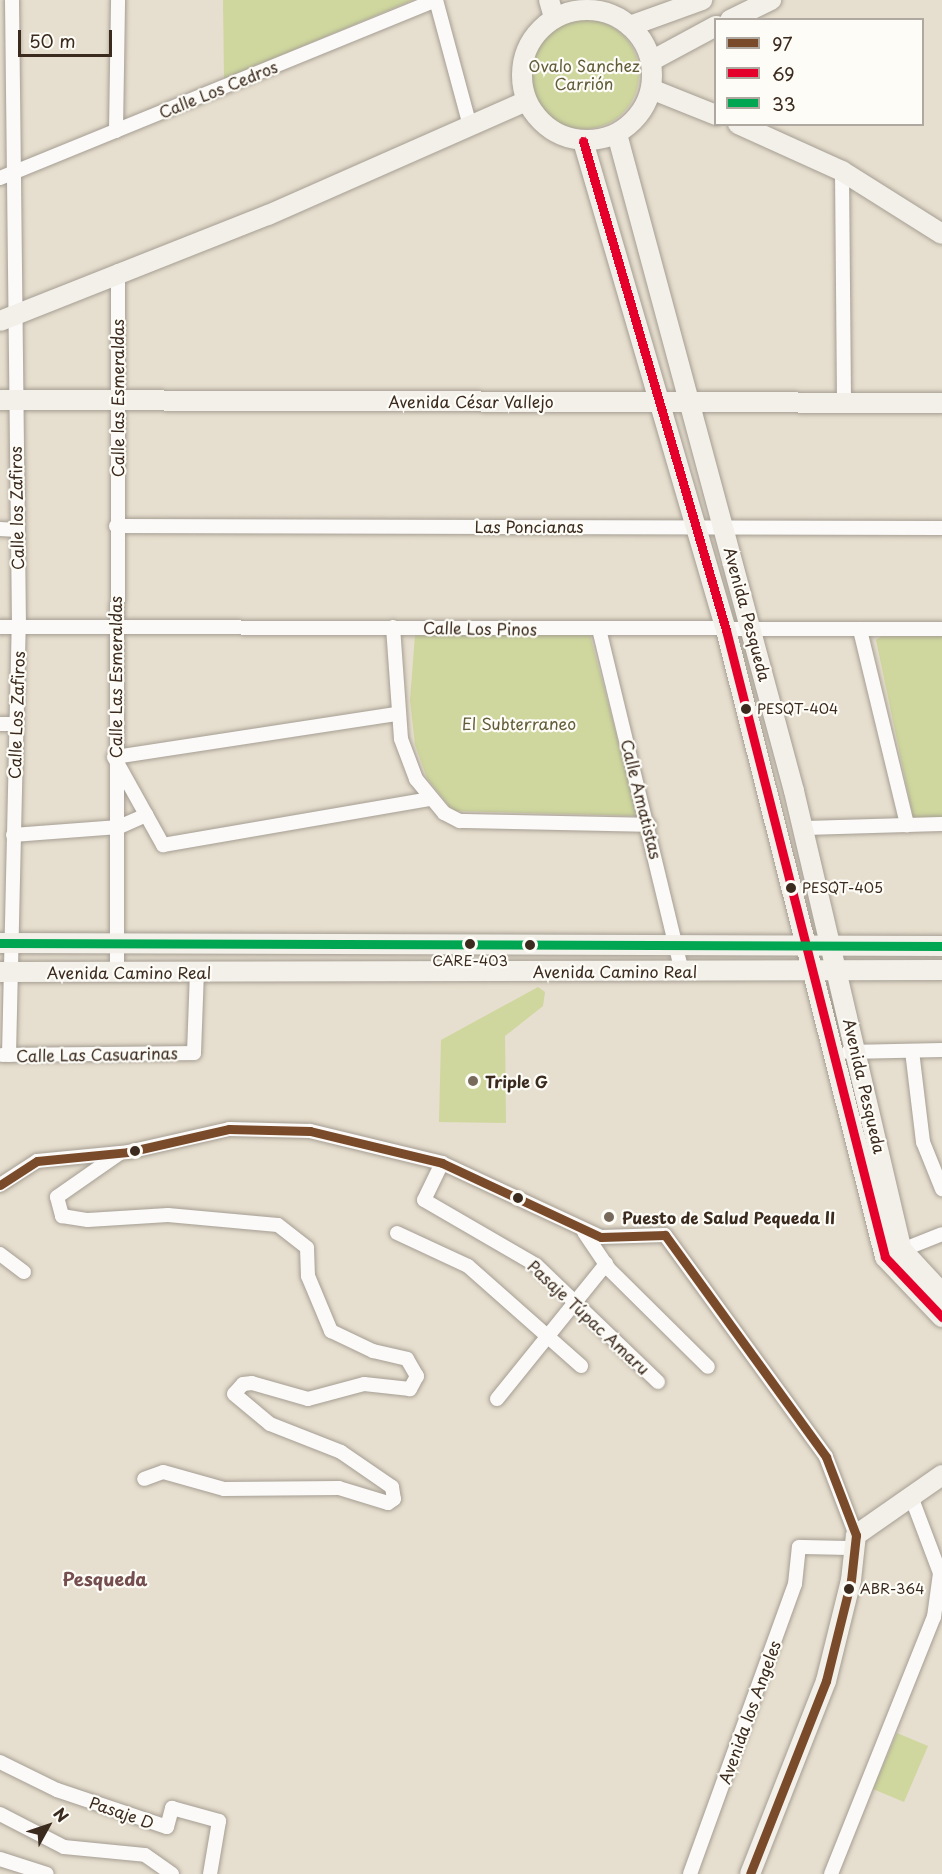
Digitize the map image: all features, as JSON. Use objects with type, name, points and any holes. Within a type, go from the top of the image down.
[{"type":"main road","points":[[734,18],[771,0]]},
{"type":"main road","points":[[630,26],[699,1]]},
{"type":"main road","points":[[577,5],[606,13],[630,26],[651,61],[651,89],[645,107],[617,134],[584,141],[555,133],[526,101],[522,64],[533,38],[551,9],[577,5]]},
{"type":"main road","points":[[651,61],[714,27]]},
{"type":"main road","points":[[651,89],[714,115]]},
{"type":"main road","points":[[7,320],[118,271],[268,215],[526,101]]},
{"type":"main road","points":[[742,126],[842,171],[942,234]]},
{"type":"main road","name":"Avenida Pesqueda","points":[[617,134],[687,400],[753,631],[804,828],[859,1052],[893,1254],[942,1293]]},
{"type":"main road","name":"Avenida Pesqueda","points":[[584,141],[726,630],[810,971],[832,1053],[893,1254],[942,1317]]},
{"type":"main road","name":"Avenida César Vallejo","points":[[7,400],[118,404],[661,400],[942,403]]},
{"type":"main road","points":[[767,796],[794,791]]},
{"type":"main road","name":"Avenida Camino Real","points":[[7,943],[117,946],[942,946]]},
{"type":"main road","name":"Avenida Camino Real","points":[[5,972],[942,970]]},
{"type":"main road","points":[[750,1874],[826,1681],[851,1580],[855,1541],[942,1475]]},
{"type":"street","points":[[7,320],[6,176],[12,0]]},
{"type":"street","points":[[116,131],[118,0]]},
{"type":"street","points":[[436,0],[470,126]]},
{"type":"street","name":"Calle Los Cedros","points":[[6,176],[436,0]]},
{"type":"street","points":[[842,171],[844,402]]},
{"type":"street","name":"Calle las Esmeraldas","points":[[116,526],[118,271]]},
{"type":"street","name":"Calle los Zafiros","points":[[7,320],[7,400],[17,530],[19,627]]},
{"type":"street","name":"Las Poncianas","points":[[116,526],[942,528]]},
{"type":"street","name":"Calle Las Esmeraldas","points":[[116,526],[114,758],[119,827],[117,972]]},
{"type":"street","points":[[0,529],[17,530]]},
{"type":"street","points":[[0,627],[19,627]]},
{"type":"street","name":"Calle Los Pinos","points":[[19,627],[393,627],[753,631],[942,629]]},
{"type":"street","name":"Calle Los Zafiros","points":[[5,1055],[5,972],[13,835],[19,627]]},
{"type":"street","points":[[393,627],[396,714],[405,753],[429,799],[460,821],[649,825]]},
{"type":"street","name":"Calle Amatistas","points":[[599,629],[649,825],[682,971]]},
{"type":"street","points":[[860,630],[908,825]]},
{"type":"street","points":[[396,714],[114,758],[163,845],[429,799]]},
{"type":"street","points":[[0,724],[16,724]]},
{"type":"street","points":[[13,835],[119,827],[147,815]]},
{"type":"street","points":[[804,828],[942,824]]},
{"type":"street","name":"Calle Las Casuarinas","points":[[5,1055],[194,1053],[197,973]]},
{"type":"street","points":[[832,1053],[942,1050]]},
{"type":"street","points":[[912,1051],[923,1142],[942,1189]]},
{"type":"street","points":[[0,1185],[37,1161],[120,1153],[229,1130],[310,1131],[442,1163],[530,1200],[584,1232],[601,1237],[664,1235],[826,1457],[855,1541]]},
{"type":"street","points":[[120,1153],[57,1197],[62,1216],[191,1216],[278,1225],[307,1248],[308,1276],[331,1331],[373,1351],[407,1359],[417,1376],[410,1389],[364,1384],[308,1400],[252,1383],[234,1394],[270,1424],[341,1452],[375,1475],[395,1493],[388,1503],[339,1488],[224,1489],[163,1472],[144,1479]]},
{"type":"street","name":"Pasaje Túpac Amaru","points":[[442,1163],[424,1200],[536,1264],[658,1382]]},
{"type":"street","points":[[584,1232],[606,1264],[708,1367]]},
{"type":"street","points":[[397,1233],[468,1266],[581,1366]]},
{"type":"street","points":[[893,1254],[942,1234]]},
{"type":"street","points":[[0,1254],[24,1272]]},
{"type":"street","points":[[497,1399],[574,1300],[606,1264]]},
{"type":"street","points":[[831,1874],[934,1617],[940,1573],[912,1499]]},
{"type":"street","name":"Avenida los Angeles","points":[[690,1874],[795,1584],[799,1547],[855,1541]]},
{"type":"street","name":"Pasaje D","points":[[0,1762],[57,1790],[167,1827],[172,1808],[219,1821],[216,1874]]},
{"type":"street","points":[[0,1814],[64,1846],[145,1855],[172,1874]]},
{"type":"street","points":[[0,1859],[47,1874]]},
{"type":"green space","points":[[223,0],[413,0],[224,79]]},
{"type":"green space","name":"Ovalo Sanchez Carrión","points":[[584,19],[605,23],[623,35],[635,53],[639,74],[635,95],[623,113],[605,125],[584,129],[563,125],[545,113],[533,95],[529,74],[533,53],[545,35],[563,23]]},
{"type":"green space","points":[[942,634],[942,819],[914,821],[876,640],[883,635]]},
{"type":"green space","name":"El Subterraneo","points":[[415,635],[590,635],[638,816],[453,811],[427,778],[415,745],[410,700]]},
{"type":"green space","name":"Triple G","points":[[538,987],[545,992],[543,1006],[505,1036],[506,1123],[439,1122],[441,1040]]},
{"type":"green space","points":[[897,1733],[928,1746],[904,1802],[873,1789]]},
{"type":"transit line","name":"69","points":[[583,141],[726,630],[885,1257],[942,1317]]},
{"type":"transit line","name":"33","points":[[0,943],[942,946]]},
{"type":"transit line","name":"97","points":[[0,1185],[37,1161],[128,1152],[229,1129],[310,1131],[442,1163],[601,1237],[665,1235],[826,1457],[856,1535],[851,1580],[826,1681],[750,1874]]},
{"type":"place","name":"PESQT-404","points":[[746,709]]},
{"type":"place","name":"PESQT-405","points":[[791,888]]},
{"type":"place","name":"CARE-403","points":[[470,944]]},
{"type":"place","name":"Triple G","points":[[473,1081]]},
{"type":"place","name":"Puesto de Salud Pequeda II","points":[[609,1217]]},
{"type":"place","name":"ABR-364","points":[[849,1589]]},
{"type":"district","name":"Pesqueda","points":[[105,1579]]}]
